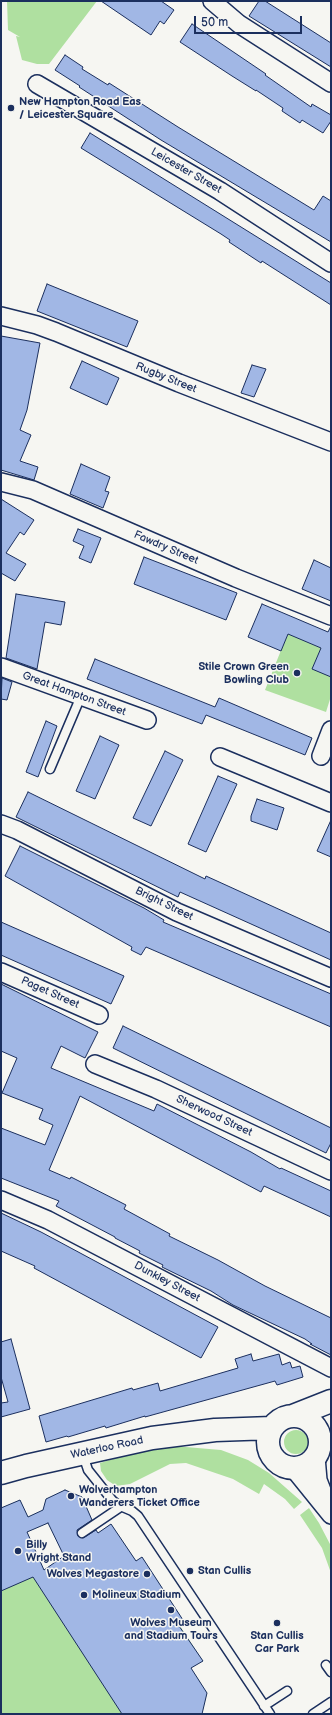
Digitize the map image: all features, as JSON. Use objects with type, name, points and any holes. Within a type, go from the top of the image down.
[{"type":"street","points":[[212,1],[239,24],[331,83]]},
{"type":"street","name":"Leicester Street","points":[[37,84],[220,191],[331,263]]},
{"type":"street","name":"Rugby Street","points":[[1,316],[37,325],[56,332],[180,383],[331,442]]},
{"type":"street","name":"Fawdry Street","points":[[1,482],[33,490],[236,578],[331,616]]},
{"type":"street","name":"Great Hampton Street","points":[[1,667],[147,720]]},
{"type":"street","points":[[321,756],[331,730]]},
{"type":"street","points":[[220,757],[331,803]]},
{"type":"street","name":"Bright Street","points":[[1,824],[17,830],[177,912],[331,978]]},
{"type":"street","name":"Paget Street","points":[[1,972],[99,1015]]},
{"type":"street","name":"Sherwood Street","points":[[95,1064],[156,1089],[331,1171]]},
{"type":"street","name":"Dunkley Street","points":[[1,1200],[48,1220],[331,1368]]},
{"type":"street","points":[[322,1441],[310,1463],[302,1467],[293,1468],[284,1466],[277,1462],[272,1455],[270,1437],[281,1420],[331,1401]]},
{"type":"street","points":[[293,1416],[307,1419],[312,1423],[320,1435],[322,1441],[318,1480],[331,1514]]},
{"type":"street","name":"Waterloo Road","points":[[1,1473],[152,1438],[215,1430],[270,1437]]},
{"type":"street","points":[[293,1468],[331,1514]]},
{"type":"lane","points":[[50,769],[81,696]]},
{"type":"lane","points":[[82,1453],[88,1470],[112,1500],[138,1516],[270,1714]]},
{"type":"lane","points":[[82,1533],[122,1506]]},
{"type":"lane","points":[[326,1665],[331,1672]]},
{"type":"lane","points":[[264,1706],[287,1691]]},
{"type":"lane","points":[[313,1714],[331,1702]]},
{"type":"green space","points":[[7,1],[97,1],[49,64],[37,64],[22,60],[16,36],[20,37],[8,30]]},
{"type":"green space","name":"Stile Crown Green Bowling Club","points":[[288,633],[321,648],[331,677],[331,696],[326,712],[265,690]]},
{"type":"green space","points":[[296,1430],[301,1431],[307,1437],[307,1447],[301,1453],[296,1454],[291,1453],[285,1447],[284,1442],[285,1437],[291,1431]]},
{"type":"green space","points":[[174,1446],[221,1450],[248,1460],[269,1473],[302,1502],[294,1509],[285,1499],[264,1484],[259,1494],[233,1479],[186,1463],[170,1464],[130,1484],[116,1486],[107,1480],[101,1471],[100,1463],[139,1451]]},
{"type":"green space","name":"Molineux Stadium","points":[[65,1490],[82,1497],[93,1522],[56,1539],[48,1523],[27,1532],[44,1570],[111,1524],[136,1561],[142,1557],[183,1620],[178,1623],[203,1661],[191,1668],[207,1693],[202,1714],[1,1714],[1,1508],[20,1500],[28,1517],[43,1510],[46,1499]]},
{"type":"green space","points":[[309,1508],[331,1546],[331,1573],[322,1548],[300,1515]]},
{"type":"building","points":[[101,1],[161,1],[174,10],[164,24],[160,21],[151,35]]},
{"type":"building","points":[[259,1],[265,1],[331,43],[331,67],[249,16]]},
{"type":"building","points":[[192,24],[266,74],[265,75],[311,107],[312,104],[331,115],[331,121],[323,133],[302,120],[300,123],[282,111],[283,108],[180,42]]},
{"type":"building","points":[[65,55],[83,67],[82,69],[108,85],[109,83],[314,210],[323,196],[331,201],[331,242],[161,140],[79,87],[80,86],[55,70]]},
{"type":"building","points":[[90,133],[331,283],[331,305],[262,261],[261,263],[229,242],[230,240],[221,234],[81,148]]},
{"type":"building","points":[[47,284],[138,321],[127,347],[37,311]]},
{"type":"building","points":[[1,336],[40,343],[27,410],[20,430],[31,435],[20,461],[38,467],[34,480],[1,470]]},
{"type":"building","points":[[82,361],[119,378],[107,405],[70,388]]},
{"type":"building","points":[[252,365],[266,369],[254,397],[241,393]]},
{"type":"building","points":[[81,464],[110,477],[105,491],[109,492],[103,508],[70,494]]},
{"type":"building","points":[[1,499],[34,520],[24,535],[20,532],[6,553],[26,564],[15,581],[1,573]]},
{"type":"building","points":[[78,529],[101,538],[91,563],[79,558],[84,546],[73,541]]},
{"type":"building","points":[[144,557],[237,593],[226,620],[134,584]]},
{"type":"building","points":[[314,560],[331,568],[331,601],[302,589]]},
{"type":"building","points":[[16,594],[65,602],[61,625],[45,622],[37,669],[6,658]]},
{"type":"building","points":[[262,604],[328,632],[331,626],[331,677],[312,669],[321,648],[288,634],[281,651],[248,637]]},
{"type":"building","points":[[95,659],[215,707],[219,698],[312,738],[305,755],[206,715],[202,724],[87,679]]},
{"type":"building","points":[[2,678],[12,682],[7,700],[1,699]]},
{"type":"building","points":[[46,721],[57,726],[38,777],[26,772]]},
{"type":"building","points":[[100,736],[119,745],[95,799],[76,791]]},
{"type":"building","points":[[165,751],[183,760],[151,826],[133,818]]},
{"type":"building","points":[[218,776],[237,784],[206,852],[188,844]]},
{"type":"building","points":[[28,792],[205,879],[206,876],[331,933],[331,960],[180,892],[178,897],[16,817]]},
{"type":"building","points":[[257,799],[284,808],[277,830],[251,821],[251,816]]},
{"type":"building","points":[[331,820],[331,857],[317,851]]},
{"type":"building","points":[[20,846],[144,908],[164,920],[163,922],[331,994],[331,1027],[146,947],[141,955],[131,950],[132,947],[5,876]]},
{"type":"building","points":[[1,922],[124,976],[111,1004],[1,955]]},
{"type":"building","points":[[1,984],[98,1032],[85,1058],[61,1046],[51,1068],[154,1111],[157,1104],[251,1152],[280,1169],[281,1168],[331,1191],[331,1217],[264,1186],[261,1192],[80,1096],[49,1170],[70,1179],[71,1177],[126,1205],[124,1209],[170,1234],[169,1236],[218,1260],[265,1286],[331,1318],[331,1355],[310,1344],[312,1344],[305,1339],[233,1305],[211,1291],[162,1267],[163,1265],[139,1253],[140,1251],[56,1206],[59,1201],[1,1178],[1,1128],[45,1145],[53,1125],[39,1119],[43,1109],[2,1093],[17,1058],[1,1051]]},
{"type":"building","points":[[123,1026],[331,1128],[331,1143],[326,1153],[113,1048]]},
{"type":"building","points":[[1,1213],[41,1232],[218,1327],[201,1358],[34,1268],[35,1266],[1,1251]]},
{"type":"building","points":[[11,1339],[30,1409],[1,1417],[1,1403],[8,1402],[1,1377],[1,1342]]},
{"type":"building","points":[[251,1354],[253,1361],[279,1354],[282,1365],[290,1362],[292,1368],[300,1366],[303,1377],[277,1385],[275,1381],[106,1428],[105,1426],[46,1442],[39,1416],[132,1388],[133,1390],[158,1383],[160,1391],[238,1368],[235,1359]]},
{"type":"building","name":"Molineux Stadium","points":[[65,1490],[82,1497],[92,1520],[77,1530],[78,1536],[83,1538],[96,1530],[98,1533],[111,1524],[136,1561],[142,1557],[183,1620],[177,1623],[203,1661],[191,1668],[207,1693],[202,1714],[122,1714],[33,1577],[1,1591],[1,1508],[20,1500],[28,1517],[43,1510],[46,1499]],"holes":[[[48,1523],[64,1556],[44,1570],[27,1532]]]},
{"type":"place","name":"New Hampton Road Eas / Leicester Square","points":[[11,108]]},
{"type":"place","name":"Stile Crown Green Bowling Club","points":[[297,673]]},
{"type":"place","name":"Wolverhampton Wanderers Ticket Office","points":[[71,1496]]},
{"type":"place","name":"Billy Wright Stand","points":[[18,1551]]},
{"type":"place","name":"Stan Cullis","points":[[190,1571]]},
{"type":"place","name":"Wolves Megastore","points":[[147,1574]]},
{"type":"place","name":"Molineux Stadium","points":[[84,1595]]},
{"type":"place","name":"Wolves Museum and Stadium Tours","points":[[171,1610]]},
{"type":"place","name":"Stan Cullis Car Park","points":[[277,1623]]}]
